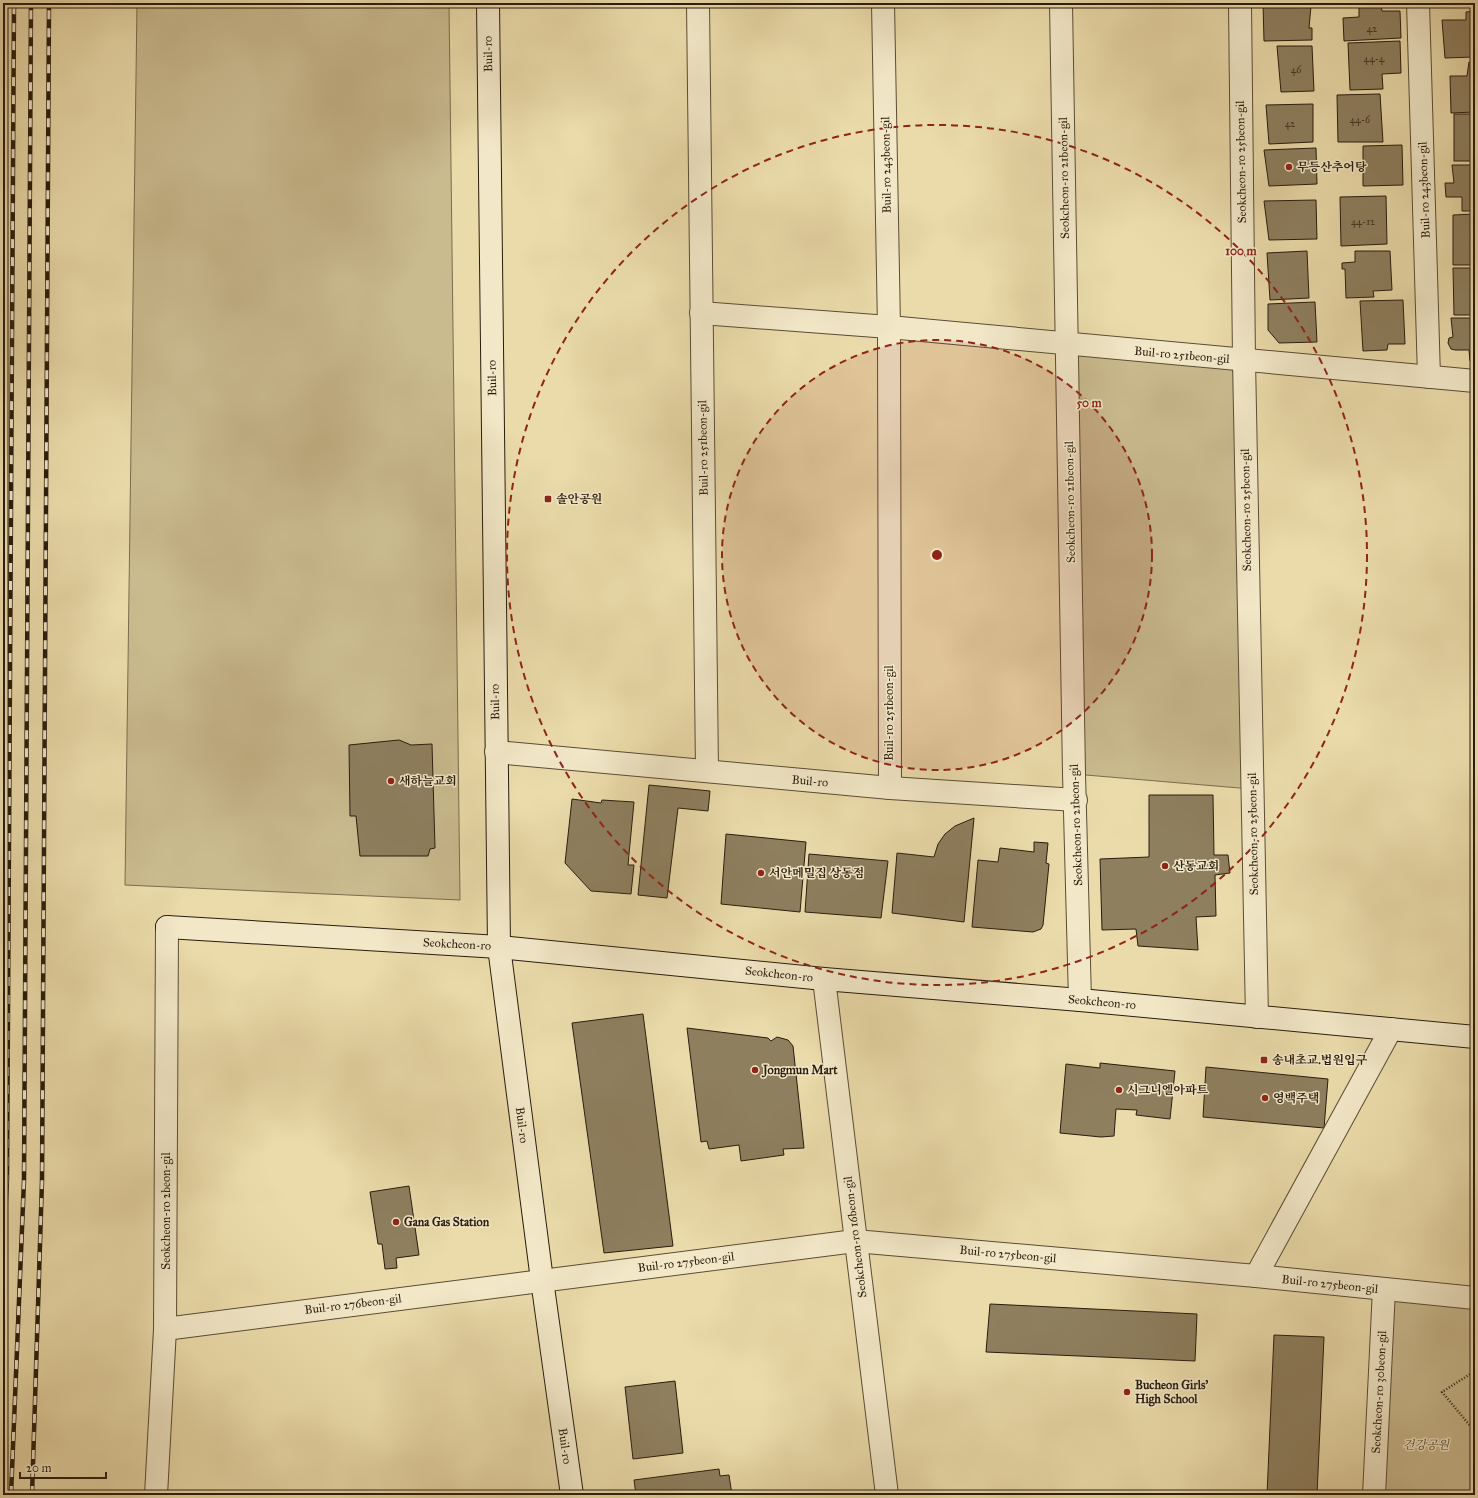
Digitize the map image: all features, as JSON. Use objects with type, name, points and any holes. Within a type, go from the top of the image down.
[{"type":"street","name":"Buil-ro","points":[[488,3],[499,947],[542,1280],[572,1495]]},
{"type":"street","points":[[698,3],[701,313]]},
{"type":"street","name":"Buil-ro 243beon-gil","points":[[883,3],[889,326]]},
{"type":"street","name":"Seokcheon-ro 21beon-gil","points":[[1062,3],[1080,1000]]},
{"type":"street","name":"Seokcheon-ro 25beon-gil","points":[[1240,3],[1244,360],[1257,1017]]},
{"type":"street","name":"Buil-ro 243beon-gil","points":[[1418,3],[1429,377]]},
{"type":"street","name":"Buil-ro 251beon-gil","points":[[706,771],[701,313],[889,326],[1067,344],[1475,381]]},
{"type":"street","name":"Buil-ro 251beon-gil","points":[[889,326],[890,788]]},
{"type":"street","name":"Buil-ro","points":[[496,752],[890,788],[1076,800]]},
{"type":"street","name":"Seokcheon-ro","points":[[167,927],[499,947],[824,979],[1080,1000],[1475,1037]]},
{"type":"street","name":"Seokcheon-ro 2beon-gil","points":[[156,1495],[165,1329],[167,927]]},
{"type":"street","name":"Seokcheon-ro 16beon-gil","points":[[824,979],[887,1495]]},
{"type":"street","points":[[1256,1276],[1391,1029]]},
{"type":"street","name":"Buil-ro 275beon-gil","points":[[542,1280],[855,1241],[1256,1276],[1475,1298]]},
{"type":"street","name":"Buil-ro 276beon-gil","points":[[165,1329],[542,1280]]},
{"type":"street","name":"Seokcheon-ro 30beon-gil","points":[[1374,1495],[1384,1289]]},
{"type":"path","points":[[1475,1371],[1442,1392],[1472,1428],[1475,1480]]},
{"type":"green space","points":[[137,3],[449,3],[460,900],[125,885]]},
{"type":"green space","points":[[1067,344],[1244,360],[1251,789],[1074,774]]},
{"type":"green space","name":"건강공원","points":[[1384,1289],[1475,1298],[1475,1495],[1374,1495]]},
{"type":"building","points":[[1263,3],[1302,3],[1302,5],[1311,6],[1309,28],[1312,28],[1312,40],[1264,41]]},
{"type":"building","points":[[1359,3],[1381,3],[1382,11],[1400,11],[1401,38],[1344,41],[1343,18],[1359,17]]},
{"type":"building","points":[[1475,11],[1475,57],[1445,58],[1442,20],[1466,20],[1466,12]]},
{"type":"building","points":[[1400,41],[1401,73],[1382,74],[1383,89],[1350,90],[1348,43]]},
{"type":"building","points":[[1277,46],[1312,46],[1314,91],[1281,92]]},
{"type":"building","points":[[1469,62],[1475,62],[1475,112],[1451,113],[1450,76],[1467,76]]},
{"type":"building","points":[[1380,94],[1383,142],[1338,142],[1337,95]]},
{"type":"building","points":[[1313,104],[1313,142],[1269,144],[1266,105]]},
{"type":"building","points":[[1454,114],[1475,114],[1475,161],[1454,161]]},
{"type":"building","points":[[1402,145],[1403,185],[1363,186],[1363,146]]},
{"type":"building","points":[[1316,148],[1317,184],[1269,186],[1264,150]]},
{"type":"building","points":[[1452,165],[1475,165],[1475,211],[1462,211],[1462,197],[1446,197],[1445,183],[1454,183]]},
{"type":"building","points":[[1386,196],[1387,244],[1341,246],[1340,197]]},
{"type":"building","points":[[1316,200],[1317,239],[1269,240],[1264,201]]},
{"type":"building","points":[[1475,214],[1475,265],[1453,265],[1453,215]]},
{"type":"building","points":[[1307,251],[1309,298],[1270,300],[1267,253]]},
{"type":"building","points":[[1355,251],[1390,251],[1392,290],[1373,291],[1374,297],[1346,298],[1345,269],[1342,269],[1342,263],[1355,262]]},
{"type":"building","points":[[1453,268],[1475,268],[1475,315],[1454,315]]},
{"type":"building","points":[[1403,300],[1405,344],[1388,344],[1387,350],[1363,351],[1360,301]]},
{"type":"building","points":[[1315,302],[1317,342],[1279,343],[1268,330],[1268,304]]},
{"type":"building","points":[[1451,318],[1475,318],[1475,361],[1470,361],[1469,350],[1451,349],[1448,343],[1449,338],[1453,337]]},
{"type":"building","name":"새하늘교회","points":[[399,740],[411,745],[432,744],[435,848],[430,849],[428,856],[360,856],[356,816],[350,816],[349,745]]},
{"type":"building","points":[[649,785],[710,791],[708,811],[678,808],[667,898],[638,895]]},
{"type":"building","name":"산동교회","points":[[1149,795],[1213,795],[1214,855],[1228,855],[1230,873],[1215,875],[1216,916],[1196,917],[1198,950],[1138,946],[1136,929],[1102,930],[1100,859],[1149,857]]},
{"type":"building","points":[[572,799],[601,803],[602,800],[634,802],[628,865],[634,865],[631,894],[591,891],[565,863]]},
{"type":"building","points":[[974,818],[964,922],[892,913],[897,853],[934,857],[938,844],[945,834],[955,826]]},
{"type":"building","points":[[726,834],[806,842],[800,912],[721,904]]},
{"type":"building","points":[[1034,842],[1048,843],[1046,863],[1049,864],[1043,925],[1041,929],[1033,932],[972,927],[978,860],[998,862],[1000,848],[1034,852]]},
{"type":"building","points":[[809,854],[888,861],[881,918],[805,912]]},
{"type":"building","points":[[643,1014],[673,1246],[604,1253],[572,1023]]},
{"type":"building","points":[[687,1028],[768,1038],[771,1041],[777,1037],[788,1040],[793,1046],[804,1148],[783,1149],[784,1155],[741,1161],[739,1145],[709,1149],[707,1141],[701,1142]]},
{"type":"building","name":"시그니엘아파트","points":[[1100,1063],[1175,1071],[1170,1119],[1136,1115],[1137,1110],[1116,1109],[1114,1136],[1101,1137],[1060,1133],[1066,1064],[1100,1068]]},
{"type":"building","name":"영백주택","points":[[1206,1067],[1328,1079],[1324,1128],[1203,1117]]},
{"type":"building","points":[[409,1186],[419,1255],[396,1258],[397,1268],[385,1269],[382,1244],[378,1244],[370,1192]]},
{"type":"building","points":[[990,1304],[1197,1314],[1195,1361],[986,1352]]},
{"type":"building","points":[[1274,1335],[1324,1337],[1317,1495],[1267,1495]]},
{"type":"building","points":[[675,1381],[683,1453],[633,1459],[625,1387]]},
{"type":"building","points":[[719,1469],[720,1476],[729,1475],[732,1495],[636,1495],[634,1480]]},
{"type":"railway","points":[[3,1256],[7,1179],[14,3]]},
{"type":"railway","points":[[11,1495],[24,1180],[31,3]]},
{"type":"railway","points":[[32,1495],[42,1181],[49,3]]},
{"type":"place","name":"무등산추어탕","points":[[1289,167]]},
{"type":"place","name":"솔안공원","points":[[548,499]]},
{"type":"place","name":"새하늘교회","points":[[391,781]]},
{"type":"place","name":"산동교회","points":[[1165,866]]},
{"type":"place","name":"서안메밀집 상동점","points":[[761,873]]},
{"type":"place","name":"송내초교.법원입구","points":[[1264,1060]]},
{"type":"place","name":"Jongmun Mart","points":[[755,1070]]},
{"type":"place","name":"시그니엘아파트","points":[[1119,1090]]},
{"type":"place","name":"영백주택","points":[[1265,1098]]},
{"type":"place","name":"Gana Gas Station","points":[[396,1222]]},
{"type":"place","name":"Bucheon Girls' High School","points":[[1127,1392]]}]
